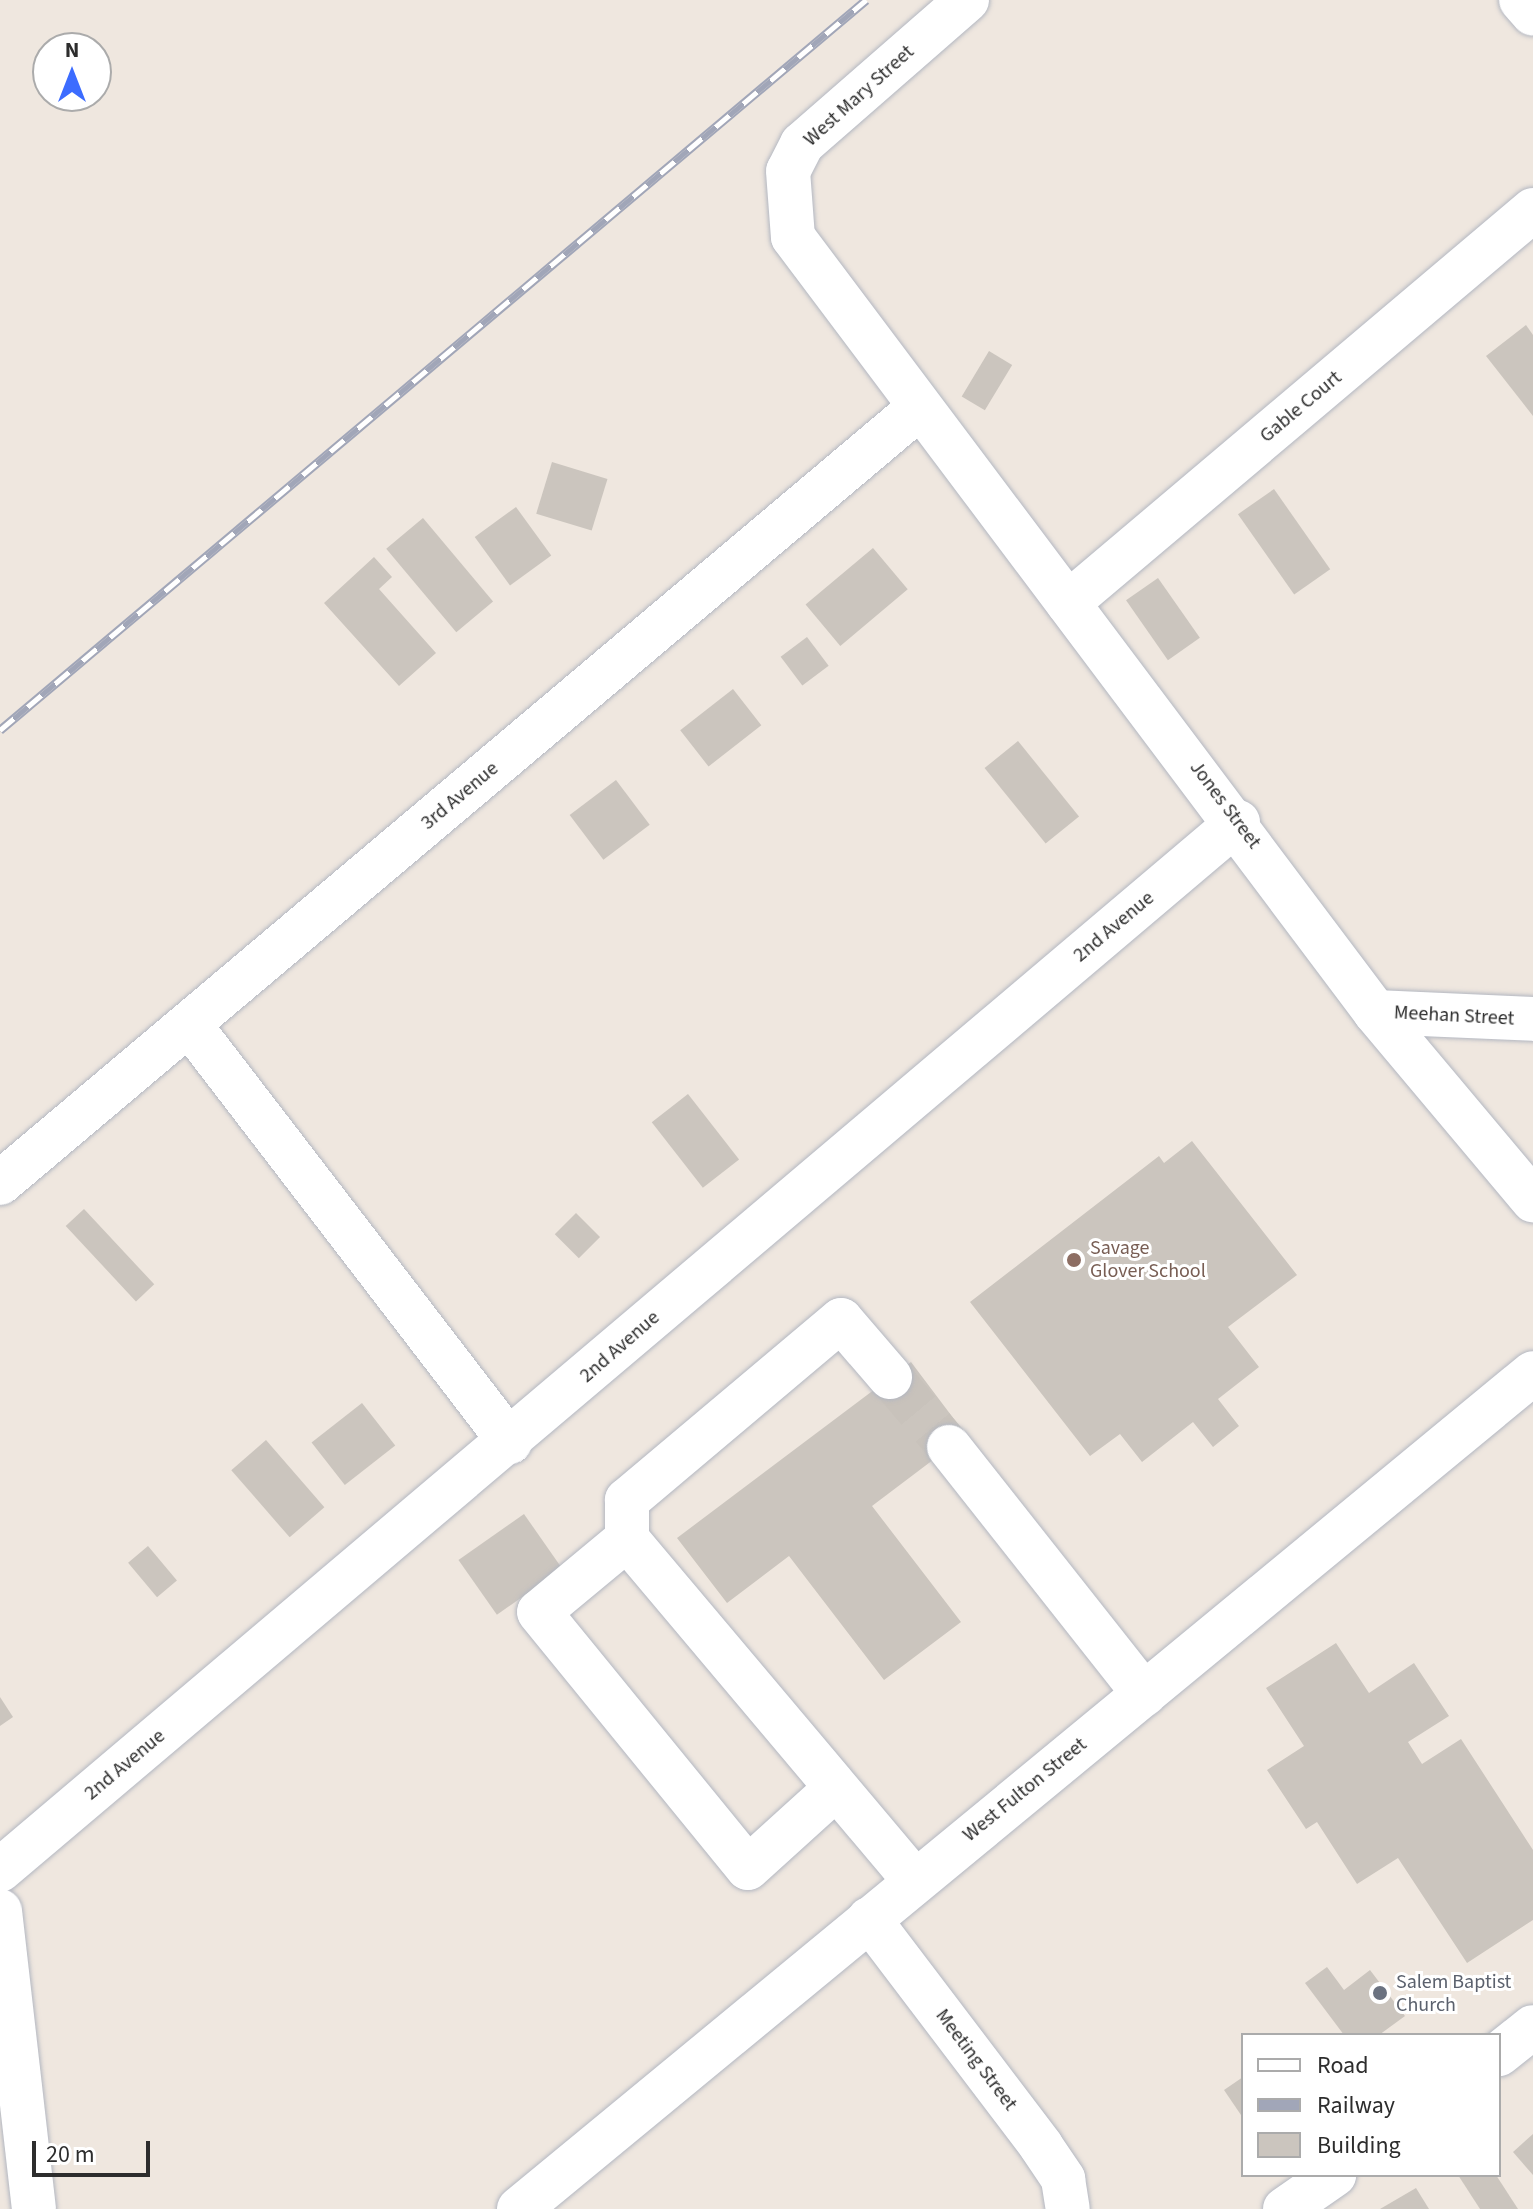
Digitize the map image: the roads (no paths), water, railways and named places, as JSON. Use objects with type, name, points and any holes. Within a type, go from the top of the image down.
[{"type":"street","name":"West Mary Street","points":[[919,408],[793,237],[788,171],[802,144],[967,0]]},
{"type":"street","points":[[1521,0],[1533,14]]},
{"type":"street","name":"Gable Court","points":[[1068,603],[1533,210]]},
{"type":"street","name":"Jones Street","points":[[919,408],[1238,822],[1375,1012],[1533,1200]]},
{"type":"street","name":"3rd Avenue","points":[[0,1183],[919,408]]},
{"type":"street","name":"2nd Avenue","points":[[0,1870],[510,1442],[1238,822]]},
{"type":"street","name":"Meehan Street","points":[[1375,1012],[1533,1019]]},
{"type":"street","points":[[189,1024],[510,1442]]},
{"type":"street","points":[[890,1377],[841,1320],[627,1500],[627,1539],[914,1880]]},
{"type":"street","name":"West Fulton Street","points":[[519,2209],[914,1880],[1533,1373]]},
{"type":"street","points":[[949,1447],[1144,1694]]},
{"type":"street","points":[[627,1539],[539,1612],[748,1868],[835,1789]]},
{"type":"street","points":[[0,1911],[34,2209]]},
{"type":"street","name":"Meeting Street","points":[[869,1919],[1041,2146],[1063,2179],[1068,2209]]},
{"type":"street","points":[[1501,2052],[1533,2027]]},
{"type":"street","points":[[1285,2209],[1331,2177]]},
{"type":"tunnel","points":[[890,1377],[949,1447]]},
{"type":"railway","points":[[0,730],[866,0]]},
{"type":"place","name":"Savage Glover School","points":[[1074,1260]]},
{"type":"place","name":"Salem Baptist Church","points":[[1380,1993]]}]
